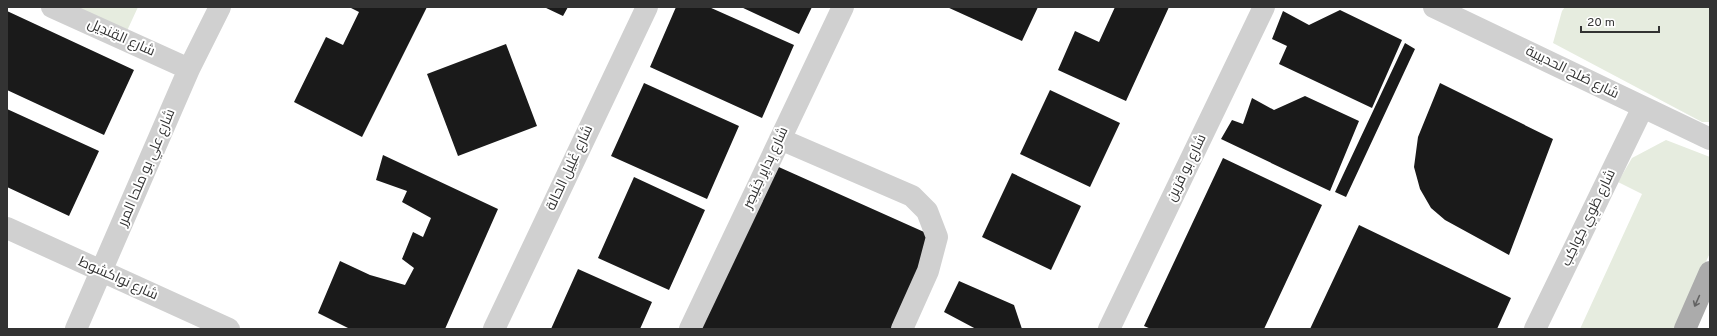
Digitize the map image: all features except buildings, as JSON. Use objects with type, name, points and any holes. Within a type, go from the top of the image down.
[{"type":"main road","points":[[1685,329],[1710,272]]},
{"type":"street","name":"شارع القِندِيل","points":[[52,7],[189,69]]},
{"type":"street","name":"شارع علي بو ملحا المرر","points":[[76,329],[189,69],[220,7]]},
{"type":"street","name":"شارع غَلِيل الحالة","points":[[494,329],[647,7]]},
{"type":"street","name":"شارع بِدايِر خِنَيصِر","points":[[690,329],[843,7]]},
{"type":"street","name":"شارع بو قرَين","points":[[1110,329],[1264,7]]},
{"type":"street","name":"شارع صُلح الحديبية","points":[[1434,7],[1710,139]]},
{"type":"street","name":"شارع طَوِي كِواكِب","points":[[1535,329],[1643,106]]},
{"type":"street","points":[[780,139],[912,196],[927,211],[937,237],[928,271],[902,329]]},
{"type":"street","name":"شارع نواكشوط","points":[[7,228],[229,329]]},
{"type":"shaded area","points":[[69,7],[138,7],[126,33]]},
{"type":"shaded area","points":[[1565,7],[1710,7],[1710,122],[1702,122],[1553,43],[1562,11]]},
{"type":"shaded area","points":[[1666,140],[1710,157],[1710,253],[1674,329],[1580,329],[1642,194],[1618,182],[1632,158]]}]
